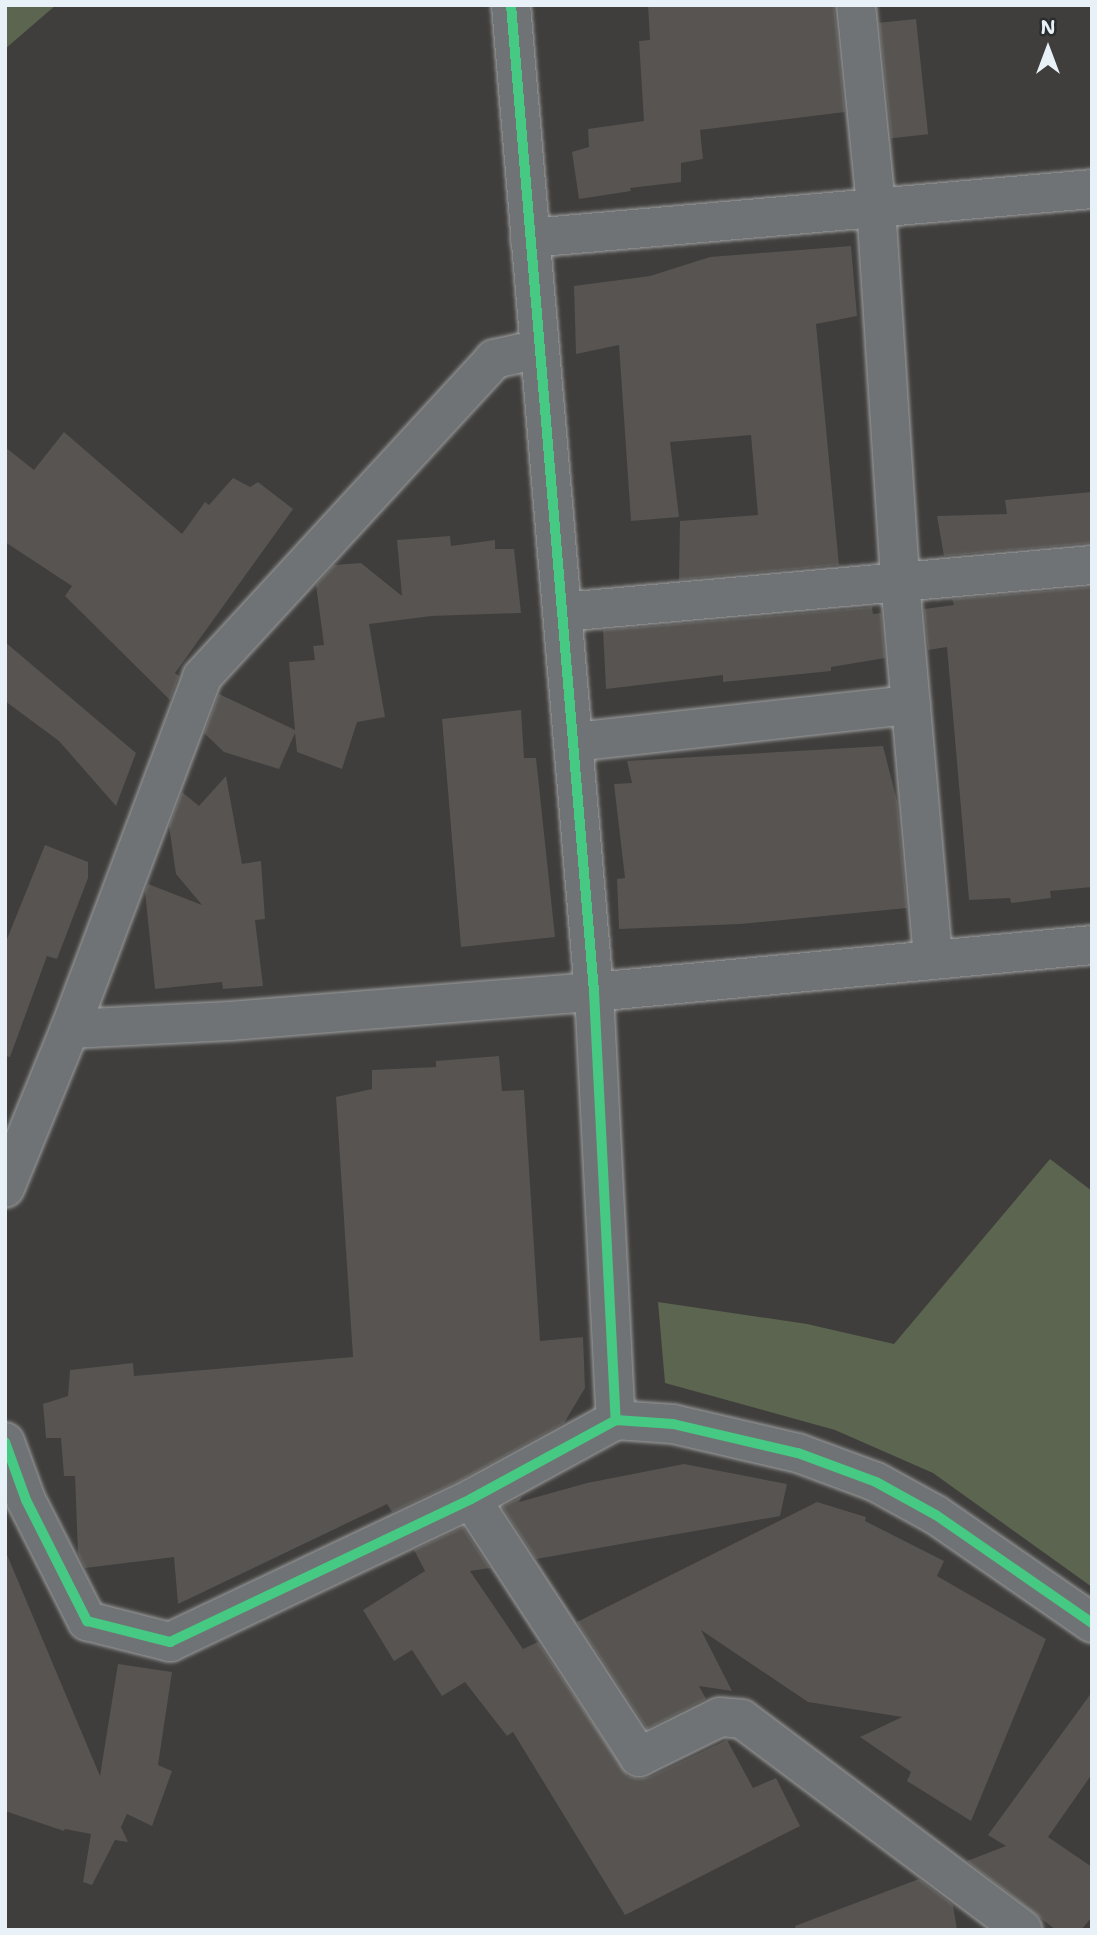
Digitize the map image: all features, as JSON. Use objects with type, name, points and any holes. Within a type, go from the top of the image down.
[{"type":"street","points":[[512,5],[594,992],[615,1420]]},
{"type":"street","points":[[856,5],[876,206],[900,581],[933,959]]},
{"type":"street","points":[[530,238],[1092,189]]},
{"type":"street","points":[[5,1188],[70,1029],[202,677],[494,359],[540,349]]},
{"type":"street","points":[[563,612],[1092,565]]},
{"type":"street","points":[[574,742],[911,705]]},
{"type":"street","points":[[70,1029],[230,1021],[594,992],[1092,945]]},
{"type":"street","points":[[5,1442],[26,1500],[88,1621],[170,1642],[471,1500],[615,1420],[673,1424],[798,1452],[876,1482],[936,1515],[1092,1623]]},
{"type":"street","points":[[471,1500],[639,1757],[720,1717],[742,1719],[1023,1930]]},
{"type":"green space","points":[[5,5],[56,5],[5,49]]},
{"type":"green space","points":[[1050,1159],[1092,1191],[1092,1587],[933,1473],[835,1430],[665,1383],[658,1302],[807,1324],[894,1344]]},
{"type":"building","points":[[648,5],[834,5],[845,112],[700,130],[703,159],[681,163],[681,182],[630,188],[631,191],[579,199],[572,152],[589,147],[588,129],[644,121],[639,41],[650,40]]},
{"type":"building","points":[[916,19],[928,134],[891,138],[879,23]]},
{"type":"building","points":[[851,246],[857,316],[816,324],[839,565],[679,580],[680,521],[758,515],[751,435],[670,442],[679,517],[631,521],[619,345],[576,354],[574,286],[650,276],[710,257]]},
{"type":"building","points":[[64,432],[182,534],[205,502],[209,505],[233,478],[250,487],[258,482],[293,509],[175,673],[179,676],[170,700],[65,596],[72,586],[5,542],[5,447],[34,470]]},
{"type":"building","points":[[1092,492],[1092,543],[944,556],[937,516],[1007,514],[1005,500]]},
{"type":"building","points":[[450,536],[451,546],[495,540],[495,549],[514,549],[521,613],[431,616],[369,624],[385,717],[357,722],[342,769],[297,752],[295,733],[279,769],[224,752],[204,733],[219,694],[295,730],[289,662],[315,660],[313,646],[324,645],[316,585],[334,565],[361,563],[402,596],[397,540]]},
{"type":"building","points":[[1092,587],[1092,887],[1050,891],[1051,898],[1011,903],[1010,898],[969,900],[947,647],[928,650],[924,609],[954,605],[952,599]]},
{"type":"building","points":[[872,607],[873,614],[881,613],[885,658],[831,667],[831,671],[723,682],[723,675],[606,689],[603,630]]},
{"type":"building","points":[[5,642],[136,753],[116,806],[59,741],[5,701]]},
{"type":"building","points":[[521,710],[524,758],[536,758],[555,937],[461,947],[442,719]]},
{"type":"building","points":[[883,746],[897,801],[907,908],[740,924],[619,929],[617,879],[625,878],[614,784],[632,783],[627,761]]},
{"type":"building","points":[[226,776],[242,864],[261,861],[265,919],[255,920],[263,986],[223,989],[222,982],[155,989],[145,891],[148,884],[202,905],[176,874],[169,826],[182,792],[199,806]]},
{"type":"building","points":[[45,845],[88,862],[88,878],[57,959],[47,956],[10,1057],[5,1056],[5,944]]},
{"type":"building","points":[[499,1056],[502,1091],[524,1090],[540,1341],[583,1337],[585,1388],[564,1423],[461,1480],[392,1512],[387,1504],[178,1604],[174,1557],[85,1568],[78,1554],[75,1476],[64,1476],[61,1438],[46,1438],[43,1404],[68,1396],[70,1370],[133,1363],[134,1376],[353,1357],[336,1097],[372,1089],[372,1070],[436,1067],[436,1061]]},
{"type":"building","points":[[684,1464],[787,1484],[780,1516],[536,1559],[502,1507],[522,1496],[519,1502],[587,1483]]},
{"type":"building","points":[[817,1502],[866,1517],[865,1521],[944,1561],[937,1576],[1046,1639],[971,1821],[907,1781],[911,1772],[860,1737],[902,1717],[808,1702],[701,1630],[732,1691],[699,1686],[706,1699],[647,1729],[577,1622]]},
{"type":"building","points":[[463,1527],[490,1568],[470,1571],[523,1649],[538,1642],[628,1776],[638,1779],[649,1777],[727,1740],[753,1788],[776,1778],[800,1826],[625,1915],[513,1732],[507,1736],[465,1682],[442,1696],[412,1650],[394,1661],[363,1610],[425,1571],[414,1550]]},
{"type":"building","points":[[5,1550],[100,1776],[118,1664],[172,1672],[158,1765],[172,1771],[152,1826],[127,1814],[121,1827],[128,1842],[115,1840],[92,1885],[83,1882],[91,1834],[64,1831],[5,1811]]},
{"type":"building","points":[[1092,1692],[1092,1774],[1048,1837],[1092,1867],[1092,1917],[1081,1930],[1056,1930],[967,1861],[1006,1846],[988,1835]]},
{"type":"building","points":[[919,1879],[953,1905],[957,1930],[796,1930],[795,1926]]},
{"type":"cycle path","points":[[511,5],[594,992],[616,1420]]},
{"type":"cycle path","points":[[5,1442],[26,1500],[87,1621],[170,1642],[471,1499],[616,1420],[673,1424],[798,1453],[876,1482],[936,1515],[1092,1623]]}]
